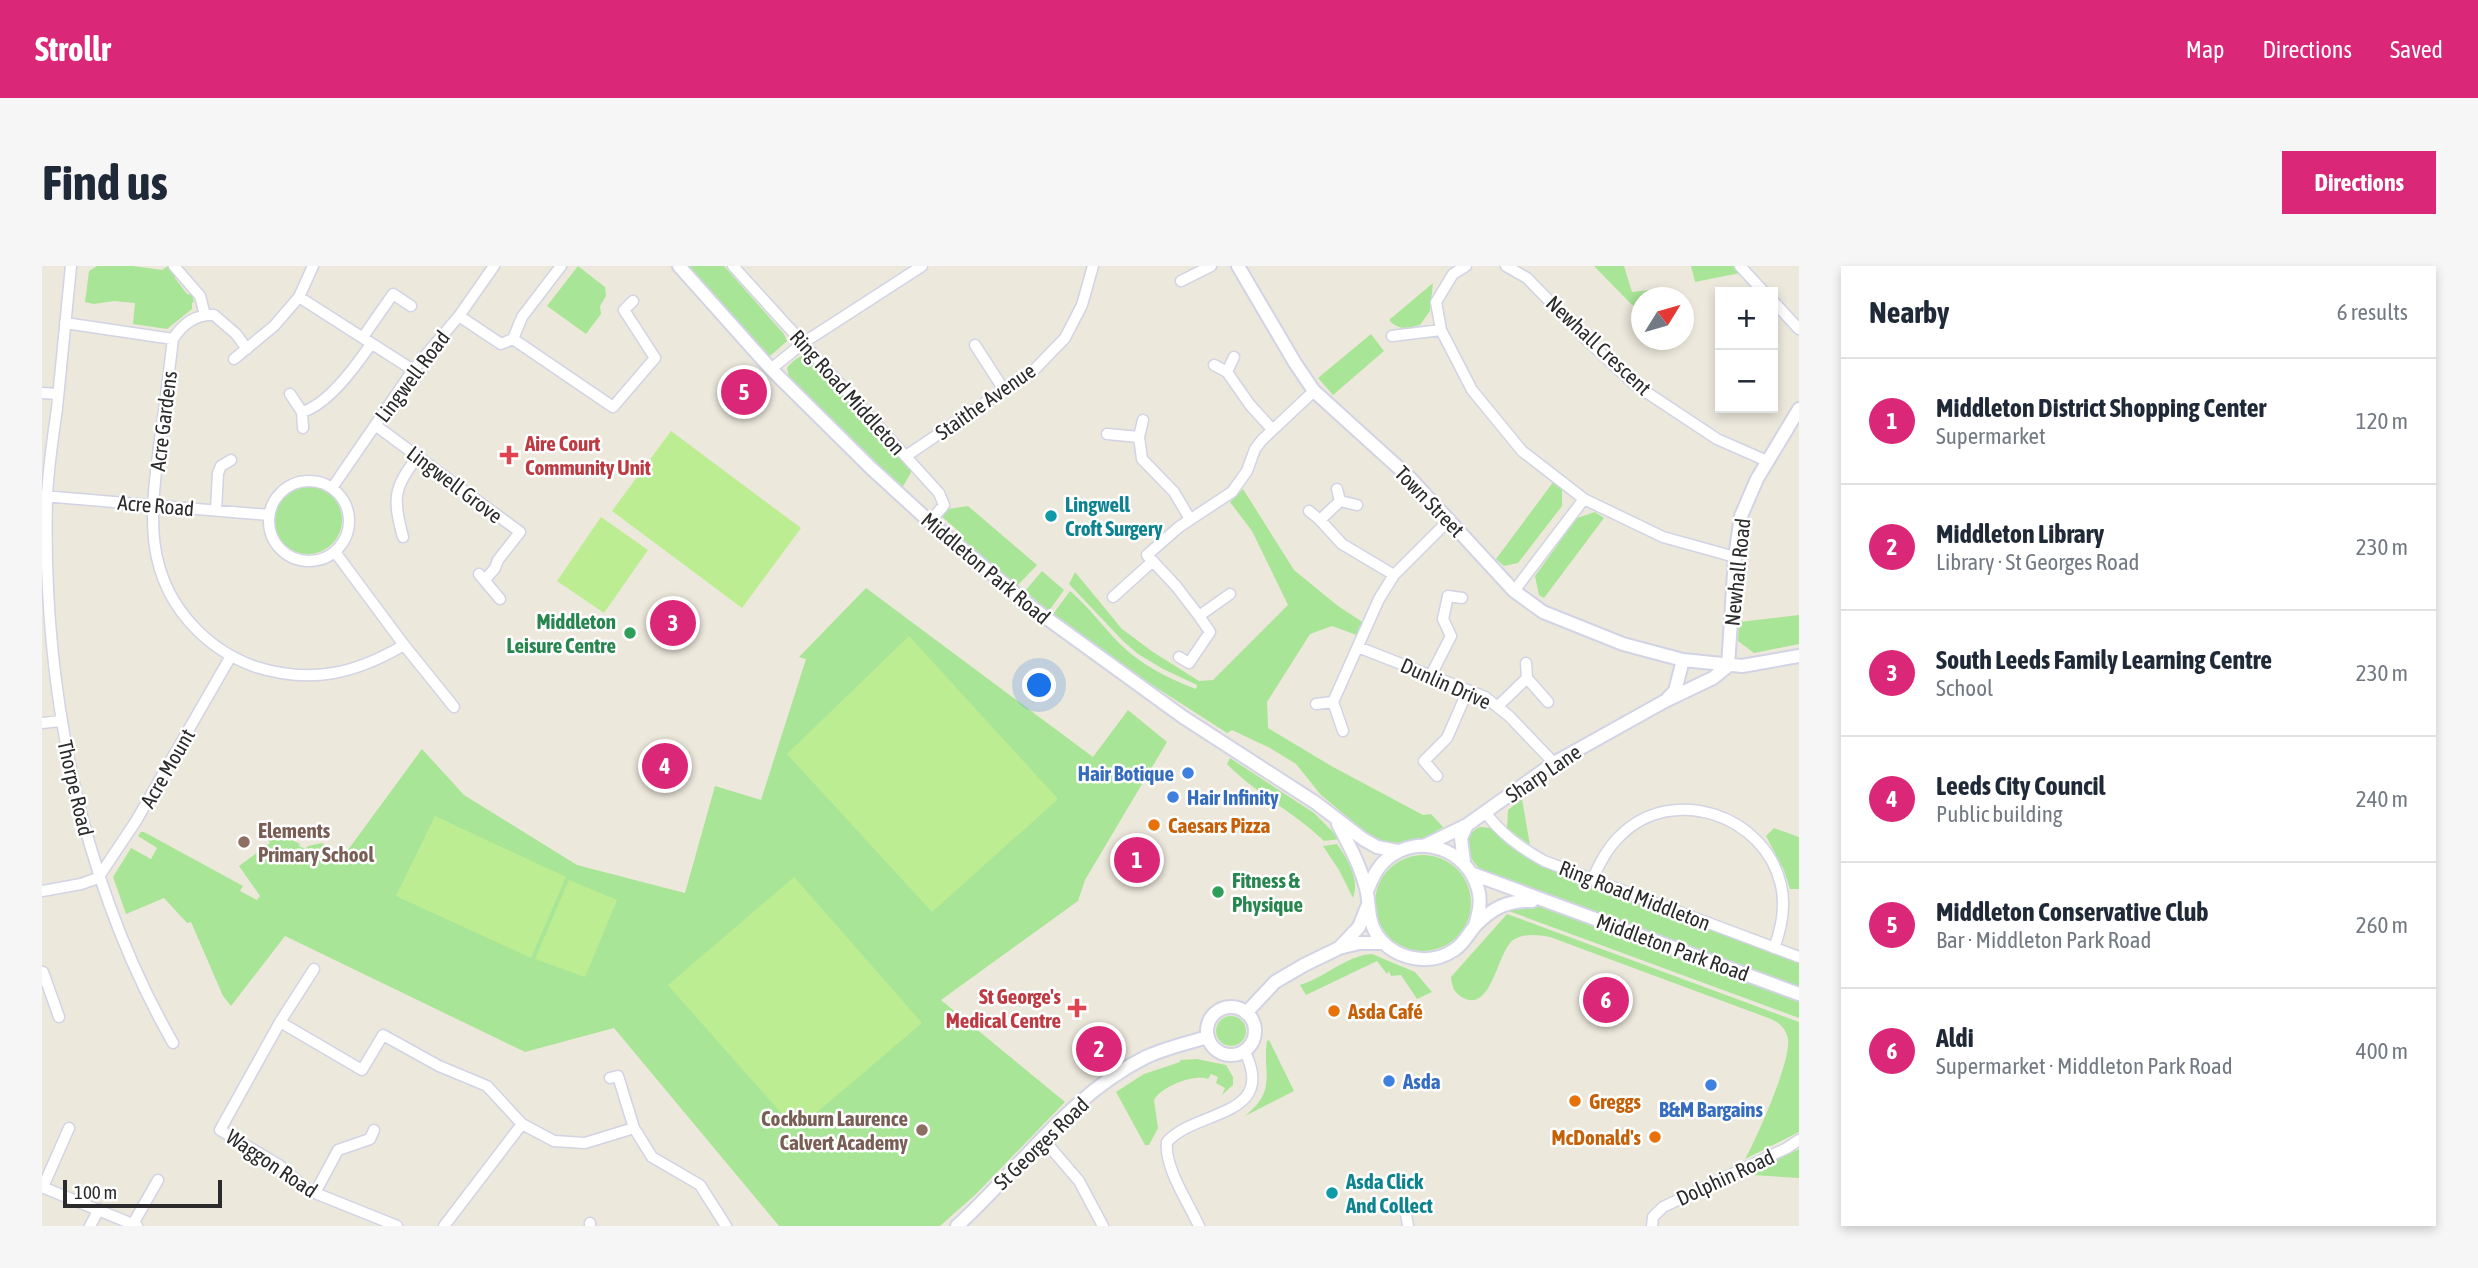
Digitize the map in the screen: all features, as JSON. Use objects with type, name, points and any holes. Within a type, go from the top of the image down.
[{"type":"street","name":"Thorpe Road","points":[[71,266],[45,496],[47,610],[60,721],[98,877],[136,975],[173,1043]]},
{"type":"street","points":[[174,266],[200,296],[205,314]]},
{"type":"street","points":[[234,359],[274,326],[299,297],[313,266]]},
{"type":"street","name":"Lingwell Road","points":[[332,488],[413,370],[459,316],[494,266]]},
{"type":"street","points":[[459,316],[501,344],[513,339],[522,317],[561,266]]},
{"type":"street","name":"Middleton Park Road","points":[[679,266],[771,369],[871,468],[930,522],[1034,609],[1183,717],[1316,803],[1377,847],[1398,851]]},
{"type":"street","name":"Ring Road Middleton","points":[[733,266],[939,493],[944,505],[930,522]]},
{"type":"street","points":[[771,369],[803,343],[922,266]]},
{"type":"street","name":"Staithe Avenue","points":[[906,456],[1035,369],[1065,338],[1082,305],[1093,266]]},
{"type":"street","points":[[1181,281],[1211,266]]},
{"type":"street","name":"Town Street","points":[[1238,266],[1314,391],[1410,478],[1514,591],[1543,612],[1623,644],[1683,660],[1728,666],[1799,656]]},
{"type":"street","points":[[1466,266],[1453,274],[1436,302],[1441,330],[1472,390],[1522,450],[1584,499],[1663,537],[1735,558]]},
{"type":"street","name":"Newhall Crescent","points":[[1506,266],[1527,278],[1634,384],[1717,439],[1767,461]]},
{"type":"street","points":[[1740,266],[1759,287]]},
{"type":"street","points":[[302,412],[316,408],[360,361],[367,340],[393,294],[411,306]]},
{"type":"street","points":[[299,297],[413,370]]},
{"type":"street","points":[[513,339],[613,407],[655,358],[624,310],[633,301]]},
{"type":"street","points":[[1778,306],[1799,329]]},
{"type":"street","points":[[65,323],[173,339],[178,331],[195,317],[214,315],[222,320],[247,349]]},
{"type":"street","points":[[1392,336],[1441,330]]},
{"type":"street","name":"Acre Gardens","points":[[173,339],[152,504],[155,551],[160,572],[192,625],[231,656],[268,670],[288,674],[347,671],[404,645]]},
{"type":"street","points":[[975,345],[1004,390]]},
{"type":"street","points":[[1227,372],[1234,357]]},
{"type":"street","points":[[1214,365],[1227,372],[1250,405],[1272,429]]},
{"type":"street","points":[[1179,657],[1189,663],[1210,632],[1176,586],[1147,555],[1191,519],[1232,492],[1247,471],[1255,449],[1272,429],[1314,391]]},
{"type":"street","points":[[42,393],[58,394]]},
{"type":"street","points":[[290,394],[302,412],[303,428]]},
{"type":"street","name":"Newhall Road","points":[[1728,666],[1735,558],[1741,516],[1767,461],[1799,409]]},
{"type":"street","points":[[1143,420],[1139,437],[1142,459],[1174,492],[1191,519]]},
{"type":"street","name":"Lingwell Grove","points":[[375,425],[520,532],[495,568],[482,577],[500,599]]},
{"type":"street","points":[[1107,434],[1139,437]]},
{"type":"street","points":[[403,537],[397,492],[400,480],[418,456]]},
{"type":"street","points":[[216,510],[218,473],[221,466],[231,460]]},
{"type":"street","points":[[314,481],[332,488],[342,498],[349,520],[345,539],[335,552],[323,559],[312,561],[291,557],[275,543],[270,530],[269,515],[274,502],[291,485],[314,481]]},
{"type":"street","points":[[1337,489],[1340,501]]},
{"type":"street","name":"Acre Road","points":[[45,496],[269,515]]},
{"type":"street","points":[[1514,591],[1584,499]]},
{"type":"street","points":[[1340,501],[1357,505]]},
{"type":"street","points":[[1320,520],[1340,501]]},
{"type":"street","points":[[1310,511],[1342,544],[1394,575]]},
{"type":"street","points":[[1343,732],[1333,702],[1379,599],[1394,575],[1450,519]]},
{"type":"street","points":[[335,552],[454,707]]},
{"type":"street","points":[[1113,597],[1153,561]]},
{"type":"street","points":[[1199,616],[1230,594]]},
{"type":"street","points":[[1431,674],[1451,636],[1444,620],[1448,596],[1462,598]]},
{"type":"street","name":"Dunlin Drive","points":[[1358,647],[1431,674],[1498,706],[1554,763]]},
{"type":"street","name":"Acre Mount","points":[[98,877],[136,821],[231,656]]},
{"type":"street","points":[[1665,701],[1675,691],[1683,660]]},
{"type":"street","points":[[1526,663],[1527,678],[1548,702]]},
{"type":"street","name":"Town Street","points":[[1620,726],[1713,678],[1728,666]]},
{"type":"street","points":[[1498,706],[1527,678]]},
{"type":"street","points":[[1437,776],[1424,761],[1447,738],[1468,690]]},
{"type":"street","points":[[1316,704],[1333,702]]},
{"type":"street","points":[[42,723],[60,721]]},
{"type":"street","name":"Sharp Lane","points":[[1426,845],[1458,827],[1467,825],[1554,763],[1620,726]]},
{"type":"street","points":[[1592,880],[1612,844],[1623,833],[1649,816],[1679,809],[1710,812],[1724,817],[1738,824],[1761,845],[1777,871],[1784,901],[1780,932],[1774,948]]},
{"type":"street","name":"Ring Road Middleton","points":[[1485,812],[1502,832],[1519,846],[1544,860],[1799,957]]},
{"type":"street","name":"Middleton Park Road","points":[[1336,819],[1358,860],[1367,891],[1367,907],[1376,933],[1396,952],[1412,958],[1428,959],[1454,950],[1492,911],[1513,900],[1546,902]]},
{"type":"street","points":[[1464,862],[1461,838],[1467,825]]},
{"type":"street","points":[[1398,851],[1426,845],[1452,853],[1464,862],[1473,874],[1479,891],[1480,908],[1475,926]]},
{"type":"street","name":"Middleton Park Road","points":[[1367,891],[1374,874],[1385,860],[1398,851]]},
{"type":"street","name":"Middleton Park Road","points":[[1473,874],[1799,993]]},
{"type":"street","points":[[42,891],[81,884],[98,877]]},
{"type":"street","points":[[1339,948],[1359,928],[1367,907]]},
{"type":"street","points":[[1246,1013],[1275,982],[1339,948],[1359,943],[1384,943]]},
{"type":"street","name":"Waggon Road","points":[[314,969],[280,1022],[220,1130],[279,1165],[315,1194],[397,1226]]},
{"type":"street","points":[[43,972],[59,1017]]},
{"type":"street","points":[[1233,1007],[1246,1013],[1251,1019],[1254,1031],[1251,1043],[1235,1054],[1222,1053],[1212,1045],[1208,1037],[1209,1021],[1216,1012],[1233,1007]]},
{"type":"street","points":[[280,1022],[362,1070],[383,1035],[439,1066],[487,1086],[522,1124],[554,1141],[584,1143],[634,1128]]},
{"type":"street","name":"St Georges Road","points":[[957,1226],[1088,1095],[1147,1057],[1208,1037]]},
{"type":"street","points":[[1199,1226],[1169,1168],[1165,1155],[1167,1142],[1182,1129],[1243,1102],[1251,1087],[1252,1077],[1244,1050]]},
{"type":"street","points":[[610,1078],[618,1076],[634,1128],[652,1157],[700,1185],[726,1226]]},
{"type":"street","points":[[444,1226],[522,1124]]},
{"type":"street","points":[[69,1128],[43,1187],[135,1225],[158,1180]]},
{"type":"street","points":[[315,1194],[338,1150],[370,1139],[374,1130]]},
{"type":"street","points":[[1043,1139],[1079,1181],[1103,1226]]},
{"type":"street","name":"Dolphin Road","points":[[1653,1221],[1663,1207],[1799,1140]]},
{"type":"street","points":[[1405,1208],[1408,1226]]},
{"type":"street","points":[[90,1226],[99,1209]]},
{"type":"green space","points":[[97,266],[133,266],[162,270],[168,266],[175,272],[175,278],[187,294],[192,295],[192,309],[167,329],[133,324],[135,303],[85,302],[89,271]]},
{"type":"green space","points":[[578,266],[605,287],[606,296],[600,306],[601,314],[586,334],[547,306]]},
{"type":"green space","points":[[686,266],[724,266],[784,334],[787,341],[770,356],[764,354]]},
{"type":"green space","points":[[1594,266],[1624,266],[1631,289],[1631,304]]},
{"type":"green space","points":[[1691,266],[1734,266],[1740,273],[1695,282]]},
{"type":"green space","points":[[1433,283],[1430,311],[1420,325],[1400,327],[1389,320]]},
{"type":"green space","points":[[1371,334],[1384,351],[1333,395],[1318,378]]},
{"type":"green space","points":[[808,354],[913,469],[902,488],[789,377],[787,368],[799,357]]},
{"type":"green space","points":[[671,431],[801,528],[742,608],[612,511]]},
{"type":"green space","points":[[1554,481],[1562,487],[1562,506],[1518,563],[1504,566],[1496,559]]},
{"type":"green space","points":[[308,486],[321,489],[332,496],[339,507],[342,520],[339,533],[332,544],[321,551],[308,554],[295,551],[284,544],[277,533],[274,520],[277,507],[284,496],[295,489]]},
{"type":"green space","points":[[1243,489],[1294,570],[1338,606],[1367,625],[1362,637],[1332,626],[1310,634],[1267,702],[1268,728],[1333,767],[1423,815],[1431,814],[1443,827],[1432,834],[1401,842],[1375,840],[1321,795],[1296,764],[1232,730],[1227,733],[1129,670],[1053,614],[1070,591],[1120,644],[1137,658],[1165,676],[1196,689],[1197,685],[1163,669],[1123,641],[1069,584],[1075,572],[1122,629],[1199,681],[1213,680],[1288,605],[1252,531],[1230,502]]},
{"type":"green space","points":[[968,506],[1037,565],[1017,586],[960,537],[962,534],[941,516],[948,509]]},
{"type":"green space","points":[[1595,512],[1604,518],[1544,598],[1539,595],[1535,576],[1577,518]]},
{"type":"green space","points":[[601,517],[648,550],[604,613],[557,581]]},
{"type":"green space","points":[[1042,571],[1064,590],[1049,611],[1025,591]]},
{"type":"green space","points":[[866,588],[1093,757],[1128,710],[1167,742],[1085,880],[1078,901],[941,1000],[1065,1102],[976,1194],[940,1226],[779,1226],[614,1028],[525,1052],[285,936],[231,1006],[223,996],[191,922],[187,923],[164,898],[126,914],[113,877],[131,848],[151,859],[157,848],[138,836],[141,832],[243,886],[240,891],[257,900],[260,896],[239,866],[270,843],[266,836],[271,829],[305,849],[322,843],[342,858],[422,749],[464,795],[577,865],[685,893],[715,786],[761,800],[806,659],[799,657]]},
{"type":"green space","points":[[1799,615],[1799,644],[1754,653],[1738,641],[1739,622]]},
{"type":"green space","points":[[909,636],[1058,799],[932,912],[787,754]]},
{"type":"green space","points":[[1230,758],[1314,813],[1340,839],[1324,841],[1238,775],[1227,764]]},
{"type":"green space","points":[[1522,799],[1530,845],[1507,828],[1508,810]]},
{"type":"green space","points":[[435,816],[566,877],[531,958],[396,896]]},
{"type":"green space","points":[[1480,827],[1491,828],[1530,859],[1593,886],[1799,963],[1799,987],[1577,905],[1496,879],[1480,869],[1468,850],[1469,837]]},
{"type":"green space","points":[[1774,828],[1799,837],[1799,889],[1790,889],[1784,870],[1766,836]]},
{"type":"green space","points":[[1337,844],[1354,877],[1353,898],[1323,846]]},
{"type":"green space","points":[[1414,855],[1432,855],[1450,863],[1463,876],[1471,894],[1468,922],[1450,943],[1432,951],[1414,951],[1396,943],[1383,930],[1375,912],[1375,894],[1383,876],[1396,863]]},
{"type":"green space","points":[[794,877],[922,1023],[796,1130],[668,985]]},
{"type":"green space","points":[[569,880],[617,900],[585,977],[535,959]]},
{"type":"green space","points":[[1532,904],[1799,1001],[1799,1018],[1506,910]]},
{"type":"green space","points":[[1507,914],[1799,1022],[1799,1132],[1745,1159],[1772,1099],[1788,1049],[1786,1032],[1780,1024],[1771,1019],[1550,937],[1536,935],[1513,940],[1507,947],[1492,981],[1479,998],[1471,1000],[1460,996],[1453,988],[1451,977]]},
{"type":"green space","points":[[1372,954],[1415,972],[1432,992],[1417,999],[1401,975],[1391,976],[1389,971],[1387,974],[1377,961],[1306,995],[1300,985],[1354,958]]},
{"type":"green space","points":[[1231,1016],[1242,1020],[1246,1031],[1242,1042],[1231,1046],[1220,1042],[1216,1031],[1220,1020]]},
{"type":"green space","points":[[1269,1040],[1294,1091],[1245,1116],[1262,1098],[1265,1089]]},
{"type":"green space","points":[[1197,1059],[1226,1065],[1233,1077],[1233,1085],[1222,1095],[1225,1088],[1216,1083],[1218,1077],[1211,1074],[1208,1079],[1187,1080],[1164,1090],[1154,1100],[1158,1128],[1149,1145],[1145,1145],[1116,1092],[1144,1074],[1180,1060]]},
{"type":"green space","points":[[1799,1149],[1799,1178],[1753,1175],[1752,1172]]},
{"type":"place","name":"Middleton Conservative Club","points":[[744,392]]},
{"type":"place","name":"Aire Court Community Unit","points":[[509,455]]},
{"type":"place","name":"Lingwell Croft Surgery","points":[[1051,516]]},
{"type":"place","name":"South Leeds Family Learning Centre","points":[[673,623]]},
{"type":"place","name":"Middleton Leisure Centre","points":[[630,633]]},
{"type":"place","name":"Leeds City Council","points":[[665,766]]},
{"type":"place","name":"Hair Botique","points":[[1188,773]]},
{"type":"place","name":"Hair Infinity","points":[[1173,797]]},
{"type":"place","name":"Caesars Pizza","points":[[1154,825]]},
{"type":"place","name":"Elements Primary School","points":[[244,842]]},
{"type":"place","name":"Middleton District Shopping Center","points":[[1137,860]]},
{"type":"place","name":"Fitness & Physique","points":[[1218,892]]},
{"type":"place","name":"Aldi","points":[[1606,1000]]},
{"type":"place","name":"St George's Medical Centre","points":[[1077,1008]]},
{"type":"place","name":"Asda Café","points":[[1334,1011]]},
{"type":"place","name":"Middleton Library","points":[[1099,1049]]},
{"type":"place","name":"Asda","points":[[1389,1081]]},
{"type":"place","name":"B&M Bargains","points":[[1711,1085]]},
{"type":"place","name":"Greggs","points":[[1575,1101]]},
{"type":"place","name":"Cockburn Laurence Calvert Academy","points":[[922,1130]]},
{"type":"place","name":"McDonald's","points":[[1655,1137]]},
{"type":"place","name":"Asda Click And Collect","points":[[1332,1193]]}]
